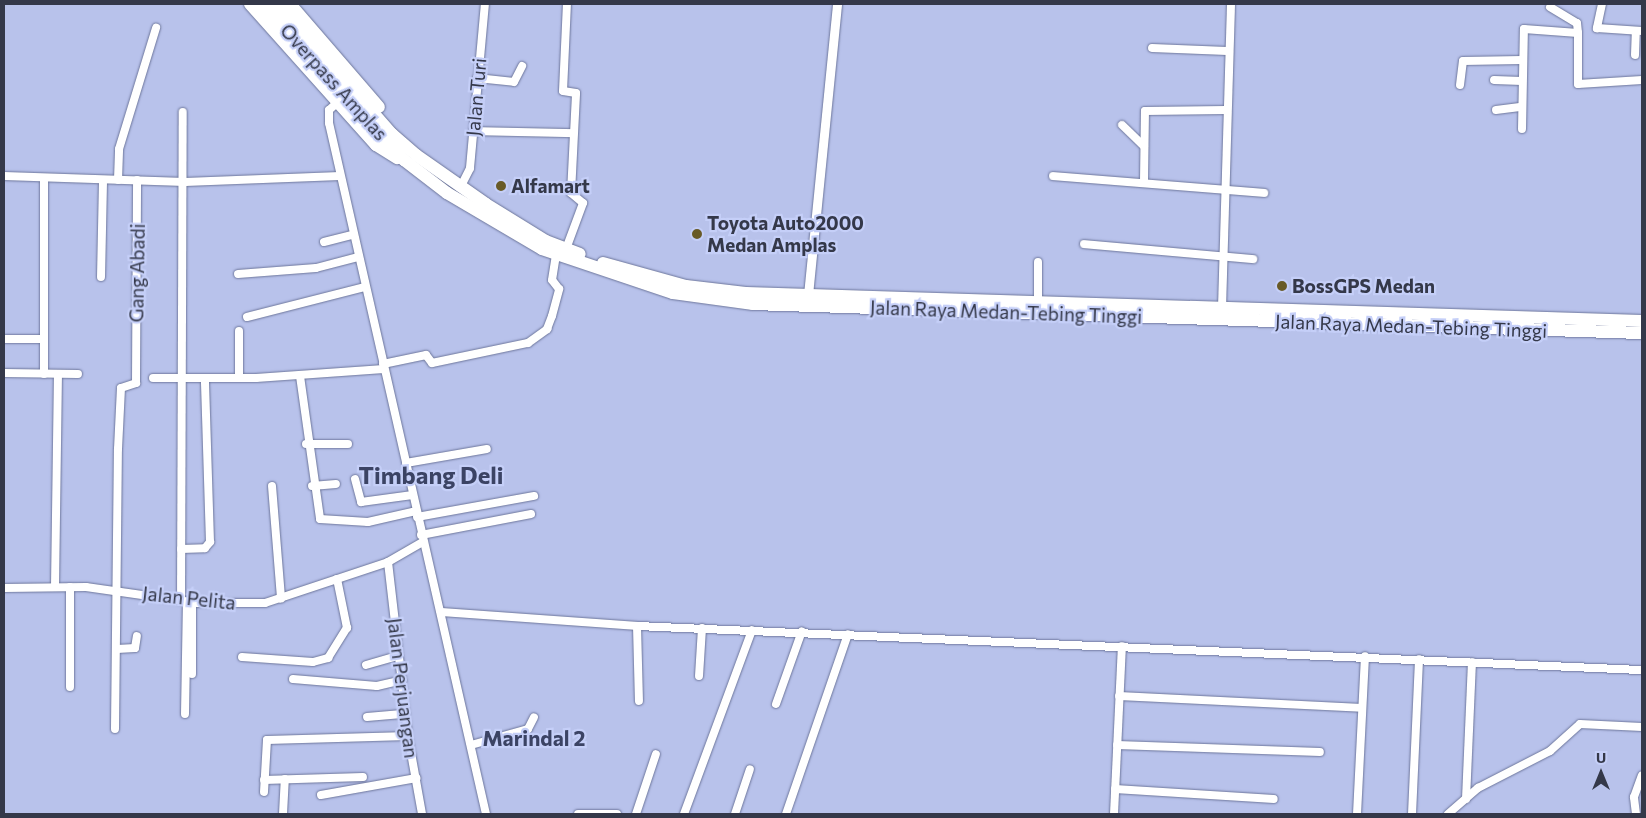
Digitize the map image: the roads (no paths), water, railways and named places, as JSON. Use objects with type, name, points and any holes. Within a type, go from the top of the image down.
[{"type":"highway","points":[[250,4],[376,144],[410,157]]},
{"type":"highway","name":"Overpass Amplas","points":[[264,4],[410,157]]},
{"type":"highway","name":"Overpass Amplas","points":[[278,4],[389,137]]},
{"type":"highway","points":[[290,4],[410,157]]},
{"type":"highway","name":"Jalan Raya Medan-Tebing Tinggi","points":[[410,157],[561,252],[686,286],[808,295],[1642,322]]},
{"type":"highway","name":"Jalan Raya Medan-Tebing Tinggi","points":[[410,157],[486,218],[561,252],[673,294],[753,304],[1642,332]]},
{"type":"street","name":"Jalan Turi","points":[[460,188],[470,168],[485,4]]},
{"type":"street","points":[[153,378],[205,380],[300,376],[384,367],[426,355],[432,363],[528,343],[547,329],[559,289],[552,280],[561,252],[583,203],[571,193],[576,93],[563,91],[567,4]]},
{"type":"street","points":[[808,295],[837,4]]},
{"type":"street","points":[[1222,308],[1226,256],[1227,51],[1231,4]]},
{"type":"street","points":[[1602,4],[1597,28],[1639,31],[1636,55]]},
{"type":"street","points":[[1550,7],[1577,23],[1578,84],[1642,80]]},
{"type":"street","points":[[118,180],[119,149],[156,28]]},
{"type":"street","points":[[1522,129],[1524,29],[1578,33]]},
{"type":"street","points":[[1152,48],[1227,51]]},
{"type":"street","points":[[1460,85],[1463,61],[1522,60]]},
{"type":"street","points":[[478,78],[514,82],[522,66]]},
{"type":"street","points":[[1494,80],[1522,81]]},
{"type":"street","points":[[338,102],[329,110],[329,123],[340,176],[422,539],[442,612],[486,814]]},
{"type":"street","points":[[1496,110],[1522,108]]},
{"type":"street","points":[[1144,181],[1146,110],[1226,110]]},
{"type":"street","points":[[183,112],[185,182],[181,549],[192,674]]},
{"type":"street","points":[[1122,125],[1144,146]]},
{"type":"street","points":[[474,131],[573,133]]},
{"type":"street","points":[[4,176],[185,182],[340,176]]},
{"type":"street","points":[[1053,176],[1227,186],[1264,193]]},
{"type":"street","points":[[44,178],[44,374]]},
{"type":"street","points":[[101,277],[102,180]]},
{"type":"street","name":"Gang Abadi","points":[[117,590],[121,389],[135,385],[137,180]]},
{"type":"street","points":[[324,242],[353,235]]},
{"type":"street","points":[[1084,244],[1253,259]]},
{"type":"street","points":[[238,274],[316,268],[358,257]]},
{"type":"street","points":[[1038,262],[1038,303]]},
{"type":"street","points":[[247,317],[365,287]]},
{"type":"street","points":[[239,331],[239,378]]},
{"type":"street","points":[[4,338],[44,339]]},
{"type":"street","points":[[4,373],[78,374]]},
{"type":"street","points":[[55,587],[58,375]]},
{"type":"street","points":[[300,376],[312,486],[316,510],[323,520],[368,522],[534,496]]},
{"type":"street","points":[[181,549],[205,548],[210,542],[205,380]]},
{"type":"street","points":[[306,444],[348,444]]},
{"type":"street","points":[[406,463],[487,449]]},
{"type":"street","points":[[355,479],[360,502],[413,495]]},
{"type":"street","points":[[312,486],[336,484]]},
{"type":"street","points":[[272,486],[281,599]]},
{"type":"street","name":"Jalan Pelita","points":[[4,588],[70,587],[117,590],[187,602],[254,604],[281,599],[388,562],[422,539],[531,514]]},
{"type":"street","name":"Jalan Perjuangan","points":[[388,562],[405,714],[422,814]]},
{"type":"street","points":[[242,657],[313,662],[328,658],[347,628],[336,579]]},
{"type":"street","points":[[70,587],[70,687]]},
{"type":"street","points":[[115,729],[117,590]]},
{"type":"street","points":[[185,714],[187,602]]},
{"type":"street","points":[[442,612],[637,626],[802,631],[1642,670]]},
{"type":"street","points":[[637,626],[638,701]]},
{"type":"street","points":[[699,676],[702,628]]},
{"type":"street","points":[[684,814],[752,630]]},
{"type":"street","points":[[776,704],[802,631]]},
{"type":"street","points":[[786,814],[848,634]]},
{"type":"street","points":[[117,649],[135,648],[137,636]]},
{"type":"street","points":[[1114,814],[1122,646]]},
{"type":"street","points":[[366,665],[398,656]]},
{"type":"street","points":[[1357,814],[1365,656]]},
{"type":"street","points":[[1412,814],[1419,659]]},
{"type":"street","points":[[1466,799],[1472,662]]},
{"type":"street","points":[[293,679],[377,686],[402,680]]},
{"type":"street","points":[[1119,696],[1362,708]]},
{"type":"street","points":[[367,717],[405,714]]},
{"type":"street","points":[[470,744],[528,729],[534,717]]},
{"type":"street","points":[[1448,814],[1466,799],[1550,751],[1580,724],[1642,727]]},
{"type":"street","points":[[264,792],[267,740],[408,736]]},
{"type":"street","points":[[1116,744],[1320,752]]},
{"type":"street","points":[[636,814],[656,754]]},
{"type":"street","points":[[735,814],[750,768]]},
{"type":"street","points":[[1636,814],[1634,797],[1642,775]]},
{"type":"street","points":[[338,777],[341,792]]},
{"type":"street","points":[[264,780],[363,777]]},
{"type":"street","points":[[321,795],[416,778]]},
{"type":"street","points":[[283,814],[285,779]]},
{"type":"street","points":[[1115,789],[1274,799]]},
{"type":"street","points":[[578,814],[616,814]]},
{"type":"place","name":"Alfamart","points":[[501,186]]},
{"type":"place","name":"Toyota Auto2000 Medan Amplas","points":[[697,234]]},
{"type":"place","name":"BossGPS Medan","points":[[1282,286]]},
{"type":"district","name":"Timbang Deli","points":[[431,475]]},
{"type":"district","name":"Marindal 2","points":[[534,738]]}]
